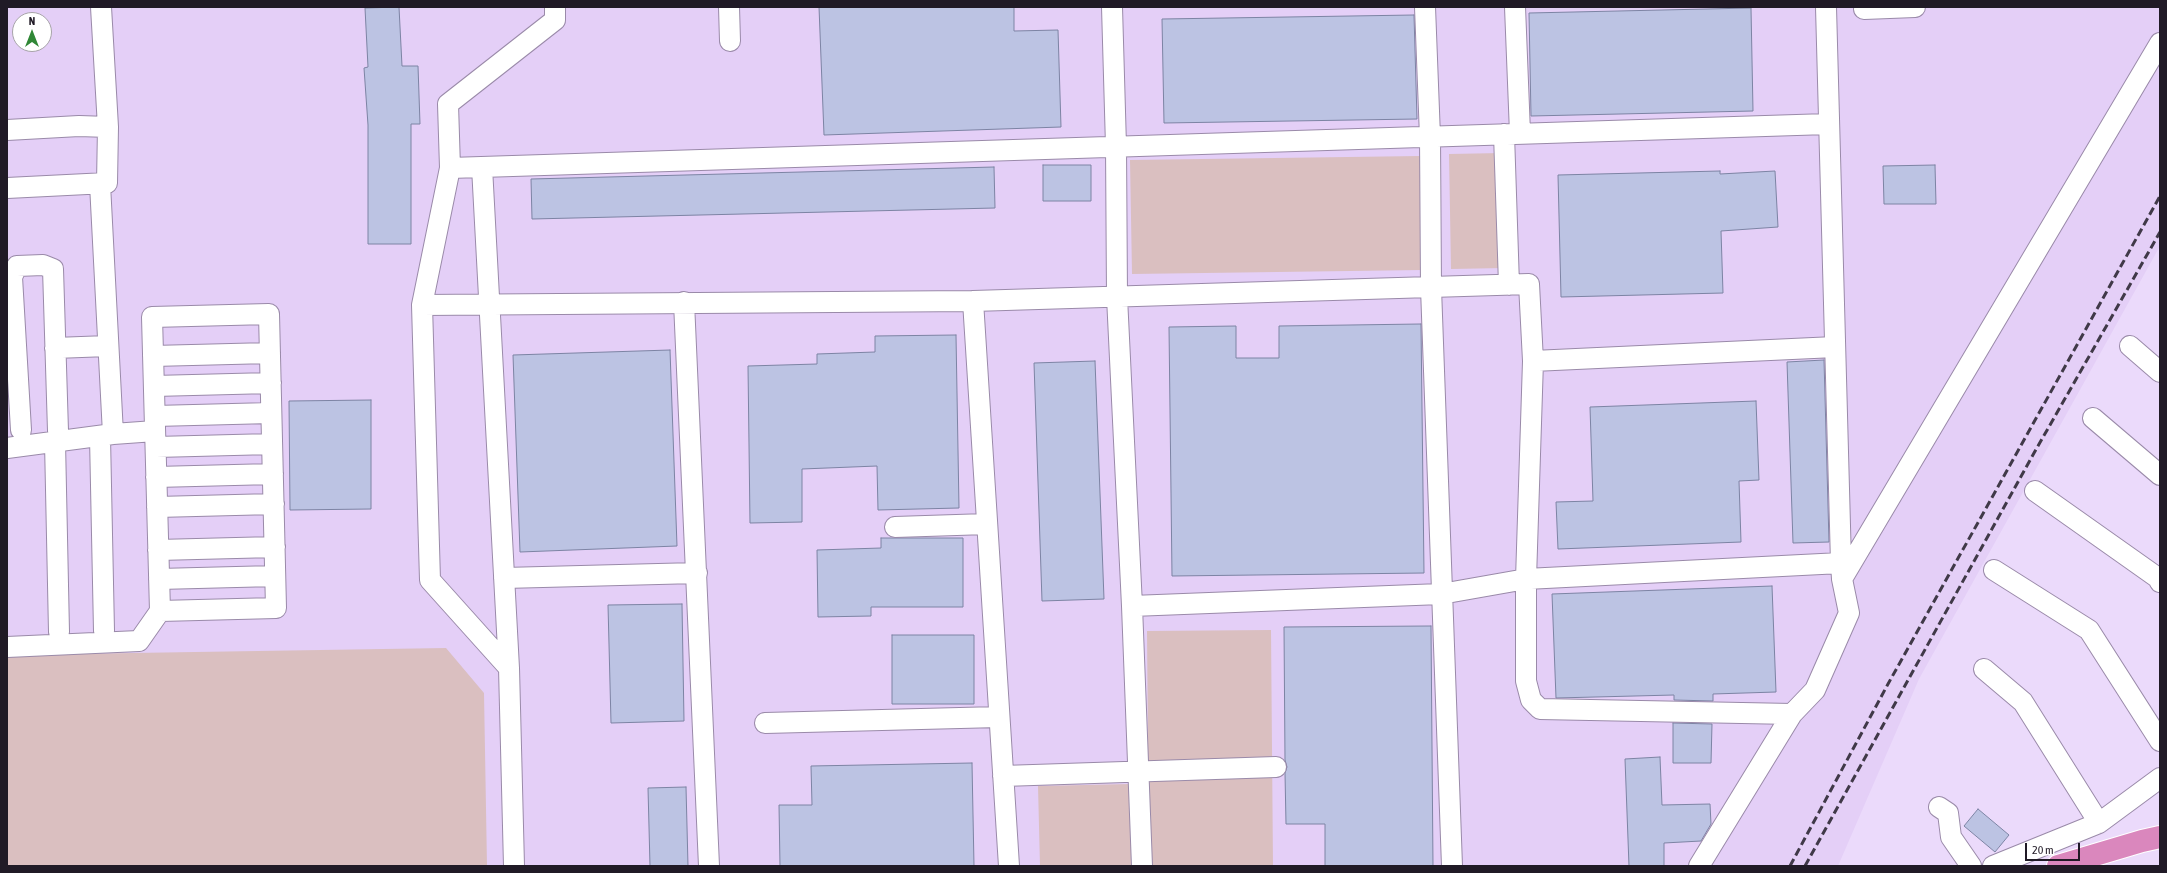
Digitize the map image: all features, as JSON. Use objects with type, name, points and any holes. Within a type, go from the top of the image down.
[{"type":"highway","points":[[2058,866],[2120,847],[2160,837]]},
{"type":"street","points":[[101,7],[108,126],[103,184],[108,346],[104,631]]},
{"type":"street","points":[[509,668],[430,580],[422,305],[450,168],[448,104],[555,20],[555,7]]},
{"type":"street","points":[[729,7],[730,41]]},
{"type":"street","points":[[1112,7],[1116,146],[1117,297],[1132,606],[1142,866]]},
{"type":"street","points":[[1425,7],[1430,136],[1431,288],[1452,866]]},
{"type":"street","points":[[1509,285],[1515,7]]},
{"type":"street","points":[[1699,866],[1792,714],[1815,690],[1849,613],[1842,571],[1828,124],[1826,7]]},
{"type":"street","points":[[1864,9],[1915,7]]},
{"type":"street","points":[[1842,571],[2160,43]]},
{"type":"street","points":[[450,168],[1828,124]]},
{"type":"street","points":[[7,130],[108,126]]},
{"type":"street","points":[[482,167],[509,668],[514,866]]},
{"type":"street","points":[[7,188],[103,184]]},
{"type":"street","points":[[21,430],[10,277],[17,266],[43,265],[53,270],[59,632]]},
{"type":"street","points":[[422,305],[489,303],[973,302],[1529,284],[1533,361],[1526,580],[1526,681],[1531,700],[1540,709],[1792,714]]},
{"type":"street","points":[[684,302],[709,866]]},
{"type":"street","points":[[973,302],[1009,866]]},
{"type":"street","points":[[7,647],[139,641],[160,611],[152,317],[269,314],[276,608],[160,611]]},
{"type":"street","points":[[55,348],[108,346]]},
{"type":"street","points":[[2130,346],[2160,372]]},
{"type":"street","points":[[1533,361],[1835,347]]},
{"type":"street","points":[[154,356],[270,353]]},
{"type":"street","points":[[154,386],[271,383]]},
{"type":"street","points":[[7,448],[56,437],[155,431],[271,413]]},
{"type":"street","points":[[2092,418],[2160,475]]},
{"type":"street","points":[[155,431],[272,444]]},
{"type":"street","points":[[156,477],[273,474]]},
{"type":"street","points":[[2035,491],[2158,578],[2160,582]]},
{"type":"street","points":[[157,507],[274,504]]},
{"type":"street","points":[[896,527],[987,524]]},
{"type":"street","points":[[158,550],[275,547]]},
{"type":"street","points":[[1994,570],[2089,630],[2160,741]]},
{"type":"street","points":[[1132,606],[1441,594],[1526,580],[1842,571]]},
{"type":"street","points":[[504,578],[697,573]]},
{"type":"street","points":[[159,578],[276,576]]},
{"type":"street","points":[[1984,669],[2024,702],[2099,823]]},
{"type":"street","points":[[765,723],[1000,717]]},
{"type":"street","points":[[1003,776],[1139,773],[1276,767]]},
{"type":"street","points":[[1992,866],[2099,823],[2160,778]]},
{"type":"street","points":[[1939,807],[1948,813],[1951,838],[1971,866]]},
{"type":"shaded area","points":[[7,7],[2160,7],[2160,246],[1919,679],[1838,866],[7,866]]},
{"type":"shaded area","points":[[1502,153],[1504,268],[1451,269],[1449,154]]},
{"type":"shaded area","points":[[1420,156],[1422,270],[1132,274],[1130,160]]},
{"type":"shaded area","points":[[1271,630],[1273,866],[1149,866],[1147,631]]},
{"type":"shaded area","points":[[446,648],[484,693],[487,866],[7,866],[7,655]]},
{"type":"shaded area","points":[[1130,784],[1132,866],[1040,866],[1038,786]]},
{"type":"building","points":[[399,7],[402,66],[418,66],[420,124],[411,124],[411,244],[368,244],[368,125],[364,68],[368,67],[365,8]]},
{"type":"building","points":[[819,7],[1014,7],[1014,31],[1058,30],[1061,127],[824,135]]},
{"type":"building","points":[[1751,8],[1753,111],[1531,116],[1529,13]]},
{"type":"building","points":[[1414,15],[1417,119],[1164,123],[1162,19]]},
{"type":"building","points":[[1043,165],[1091,165],[1091,201],[1043,201]]},
{"type":"building","points":[[1935,165],[1936,204],[1884,204],[1883,166]]},
{"type":"building","points":[[994,167],[995,208],[532,219],[531,179]]},
{"type":"building","points":[[1720,171],[1720,174],[1775,171],[1778,227],[1721,231],[1723,293],[1561,297],[1558,175]]},
{"type":"building","points":[[1421,324],[1424,573],[1172,576],[1169,327],[1236,326],[1236,358],[1279,358],[1279,326]]},
{"type":"building","points":[[956,335],[959,508],[878,510],[877,466],[802,469],[802,522],[750,523],[748,366],[817,364],[817,354],[875,352],[875,336]]},
{"type":"building","points":[[670,350],[677,546],[520,552],[513,355]]},
{"type":"building","points":[[1824,360],[1829,542],[1793,543],[1787,362]]},
{"type":"building","points":[[1095,361],[1104,599],[1042,601],[1034,363]]},
{"type":"building","points":[[371,400],[371,509],[290,510],[289,401]]},
{"type":"building","points":[[1756,401],[1759,480],[1739,481],[1741,542],[1558,549],[1556,502],[1593,501],[1590,407]]},
{"type":"building","points":[[881,538],[963,538],[963,607],[871,607],[871,616],[818,617],[817,550],[881,548]]},
{"type":"building","points":[[1772,586],[1776,692],[1713,694],[1713,701],[1674,700],[1674,695],[1556,698],[1552,594]]},
{"type":"building","points":[[682,604],[684,721],[611,723],[608,605]]},
{"type":"building","points":[[1431,626],[1433,866],[1325,866],[1325,824],[1286,824],[1285,773],[1287,767],[1285,760],[1284,627]]},
{"type":"building","points":[[892,635],[974,635],[974,704],[892,704]]},
{"type":"building","points":[[1673,723],[1712,724],[1711,763],[1673,763]]},
{"type":"building","points":[[1660,757],[1662,805],[1710,804],[1711,824],[1701,841],[1664,843],[1664,866],[1629,866],[1625,759]]},
{"type":"building","points":[[972,763],[974,866],[780,866],[779,805],[812,805],[811,766]]},
{"type":"building","points":[[686,787],[688,866],[650,866],[648,788]]},
{"type":"building","points":[[1978,809],[2009,835],[1995,852],[1964,826]]},
{"type":"railway","points":[[1790,866],[1888,684],[2160,196]]},
{"type":"railway","points":[[1805,866],[2034,453],[2160,232]]}]
